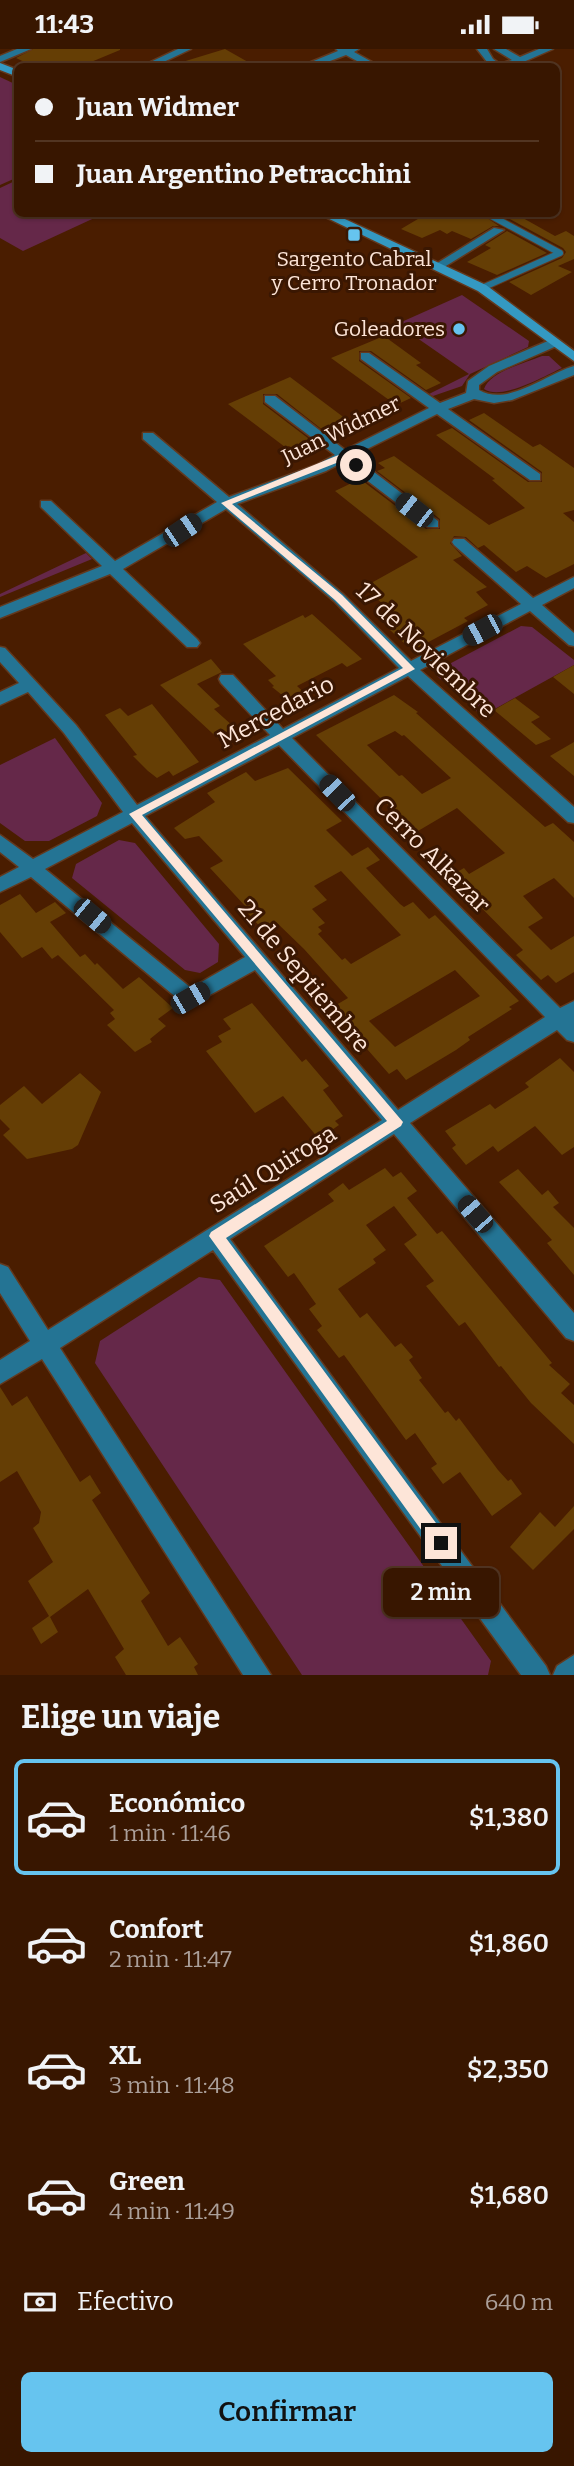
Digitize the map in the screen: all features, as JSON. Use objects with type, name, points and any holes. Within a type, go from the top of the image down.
[{"type":"main road","points":[[331,217],[482,288],[574,357]]},
{"type":"street","points":[[0,59],[26,49]]},
{"type":"street","points":[[482,49],[493,63]]},
{"type":"street","points":[[499,49],[519,60]]},
{"type":"street","points":[[511,63],[548,49]]},
{"type":"street","points":[[153,63],[184,50]]},
{"type":"street","points":[[311,63],[347,50],[370,63]]},
{"type":"street","points":[[437,267],[498,230]]},
{"type":"street","name":"Juan Widmer","points":[[0,613],[113,567],[173,536],[226,503],[345,456],[410,420],[476,392],[493,369],[555,342]]},
{"type":"street","points":[[365,356],[535,477]]},
{"type":"street","name":"Juan Widmer","points":[[476,392],[507,397],[574,370]]},
{"type":"street","points":[[270,399],[433,524]]},
{"type":"street","name":"17 de Noviembre","points":[[148,436],[339,598],[410,669],[574,817]]},
{"type":"street","points":[[46,504],[192,643]]},
{"type":"street","points":[[459,542],[574,641]]},
{"type":"street","name":"Mercedario","points":[[0,885],[574,582]]},
{"type":"street","name":"21 de Septiembre","points":[[0,652],[70,729],[134,814],[574,1329]]},
{"type":"street","name":"Cerro Alkazar","points":[[227,679],[281,737],[569,1021]]},
{"type":"street","points":[[0,699],[30,685]]},
{"type":"street","points":[[0,842],[34,867],[190,998],[258,959]]},
{"type":"street","name":"Saúl Quiroga","points":[[0,1373],[396,1122],[569,1021]]},
{"type":"street","points":[[216,1236],[537,1675]]},
{"type":"street","points":[[0,1274],[258,1675]]},
{"type":"street","points":[[566,1675],[574,1668]]},
{"type":"lane","points":[[482,288],[560,253],[493,217]]},
{"type":"shaded area","points":[[0,77],[14,84],[14,179],[0,185]]},
{"type":"shaded area","points":[[14,181],[14,217],[97,217],[23,251],[0,238],[0,188]]},
{"type":"shaded area","name":"Goleadores","points":[[462,295],[529,341],[528,347],[470,374],[462,386],[433,396],[429,394],[469,374],[397,324]]},
{"type":"shaded area","points":[[542,356],[549,356],[562,368],[512,390],[492,392],[484,389],[493,377],[501,372]]},
{"type":"shaded area","points":[[86,553],[92,559],[0,597],[0,594]]},
{"type":"shaded area","points":[[521,626],[532,627],[574,660],[574,665],[482,716],[437,676],[438,670]]},
{"type":"shaded area","points":[[55,738],[102,803],[97,816],[49,841],[25,841],[0,823],[0,765]]},
{"type":"shaded area","points":[[119,840],[135,843],[219,944],[218,962],[200,973],[185,970],[72,878],[76,864]]},
{"type":"shaded area","points":[[199,1277],[220,1280],[491,1661],[488,1675],[302,1675],[95,1363],[100,1341]]},
{"type":"building","points":[[33,49],[120,49],[89,63],[27,63],[16,58]]},
{"type":"building","points":[[225,49],[250,63],[179,63]]},
{"type":"building","points":[[421,217],[486,217],[499,226],[493,226],[471,239],[452,231],[447,234],[440,230],[422,238],[401,229]]},
{"type":"building","points":[[506,217],[521,217],[555,236],[566,231],[574,236],[574,259],[558,266],[572,272],[531,295],[509,282],[562,258],[566,252]]},
{"type":"building","points":[[507,231],[547,253],[497,275],[467,262],[491,248],[485,245]]},
{"type":"building","points":[[384,336],[421,363],[416,365],[441,383],[426,390],[371,351],[359,351],[359,361],[411,398],[396,405],[331,358]]},
{"type":"building","points":[[290,377],[346,419],[341,421],[347,425],[329,435],[277,394],[263,394],[263,404],[313,442],[294,450],[289,446],[285,447],[228,404]]},
{"type":"building","points":[[484,413],[533,447],[540,444],[574,468],[574,510],[563,513],[574,522],[574,564],[546,578],[527,566],[516,572],[484,545],[478,548],[466,537],[454,536],[450,543],[462,556],[453,560],[487,587],[476,592],[488,605],[464,618],[468,621],[419,647],[405,644],[390,630],[400,625],[395,615],[364,587],[418,557],[335,491],[360,479],[426,529],[440,529],[440,519],[377,471],[385,468],[378,463],[394,456],[489,525],[525,508],[492,480],[495,479],[436,435],[452,428],[528,482],[542,482],[542,472],[469,420]]},
{"type":"building","points":[[312,614],[362,659],[347,667],[342,663],[297,686],[311,699],[297,707],[272,687],[274,686],[268,680],[276,676],[243,644],[303,615],[305,618]]},
{"type":"building","points":[[211,659],[222,672],[197,684],[220,706],[214,709],[234,727],[231,729],[239,736],[224,744],[160,685]]},
{"type":"building","points":[[574,665],[574,694],[553,677]]},
{"type":"building","points":[[394,695],[418,712],[416,713],[545,827],[553,823],[574,842],[574,898],[554,878],[523,896],[543,918],[528,927],[551,950],[574,936],[574,972],[556,983],[548,975],[541,980],[516,955],[523,950],[450,876],[464,868],[469,874],[505,853],[457,808],[418,831],[406,823],[316,735]],"holes":[[[395,731],[404,735],[451,778],[422,794],[367,745]]]},
{"type":"building","points":[[515,698],[540,717],[531,722],[551,739],[536,745],[494,710]]},
{"type":"building","points":[[152,704],[199,762],[173,776],[169,771],[157,778],[148,771],[133,756],[137,755],[105,715],[120,708],[128,716]]},
{"type":"building","points":[[574,742],[574,776],[550,756]]},
{"type":"building","points":[[288,768],[342,821],[326,830],[352,856],[368,847],[380,860],[366,868],[400,904],[404,907],[413,902],[429,919],[435,915],[519,1001],[509,1007],[512,1009],[468,1037],[470,1040],[456,1050],[406,1080],[397,1069],[389,1074],[331,1008],[348,998],[276,922],[263,930],[210,868],[223,861],[199,836],[185,839],[174,828],[215,802],[207,793],[246,772],[255,781]],"holes":[[[341,871],[401,935],[351,964],[345,958],[342,960],[318,934],[322,931],[318,927],[325,923],[312,909],[327,900],[314,886]],[[455,970],[480,996],[395,1047],[369,1021]]]},
{"type":"building","points":[[20,894],[36,913],[55,902],[66,913],[50,922],[80,957],[85,954],[123,989],[139,977],[173,1008],[158,1019],[166,1026],[150,1039],[152,1042],[135,1052],[107,1025],[115,1019],[110,1013],[114,1010],[58,955],[52,959],[42,947],[22,958],[0,932],[0,905]]},
{"type":"building","points":[[252,1003],[302,1062],[306,1059],[329,1086],[323,1090],[343,1116],[335,1121],[339,1125],[319,1139],[283,1096],[255,1113],[206,1051],[222,1042],[218,1036],[231,1029],[223,1019]]},
{"type":"building","points":[[560,1058],[574,1072],[574,1147],[562,1155],[535,1126],[498,1152],[493,1146],[466,1165],[452,1148],[456,1145],[445,1131],[490,1104],[495,1109],[529,1087],[525,1083]]},
{"type":"building","points":[[80,1073],[101,1092],[78,1145],[72,1149],[27,1159],[3,1135],[10,1129],[0,1119],[0,1105],[24,1086],[42,1104]]},
{"type":"building","points":[[385,1168],[393,1177],[401,1172],[417,1191],[407,1198],[437,1234],[442,1231],[552,1363],[549,1365],[570,1384],[561,1393],[574,1405],[574,1444],[531,1403],[465,1322],[459,1326],[426,1286],[434,1281],[404,1244],[417,1235],[394,1206],[366,1225],[386,1250],[373,1259],[376,1263],[338,1289],[360,1318],[367,1313],[395,1347],[401,1343],[413,1357],[409,1360],[422,1378],[419,1380],[445,1413],[448,1411],[456,1421],[459,1418],[498,1470],[508,1481],[511,1479],[522,1494],[492,1516],[460,1472],[443,1484],[431,1468],[437,1464],[415,1433],[406,1440],[344,1355],[339,1358],[317,1330],[322,1326],[309,1309],[316,1304],[294,1273],[288,1277],[264,1246],[334,1201],[328,1194],[343,1183],[349,1190]]},
{"type":"building","points":[[518,1169],[542,1195],[548,1190],[559,1203],[553,1207],[574,1228],[574,1275],[547,1243],[552,1240],[499,1182]]},
{"type":"building","points":[[0,1387],[12,1406],[27,1396],[80,1482],[90,1475],[101,1493],[92,1500],[150,1593],[141,1601],[168,1646],[180,1637],[198,1664],[194,1667],[198,1675],[126,1675],[115,1657],[124,1649],[88,1589],[50,1617],[58,1632],[41,1644],[32,1628],[49,1616],[28,1581],[53,1562],[33,1528],[39,1523],[41,1512],[17,1471],[0,1482]]},
{"type":"building","points":[[574,1506],[574,1529],[533,1570],[510,1547],[540,1512],[555,1527]]},
{"type":"place","name":"Sargento Cabral y Cerro Tronador","points":[[354,235]]},
{"type":"place","name":"Goleadores","points":[[459,329]]},
{"type":"route","points":[[356,465],[345,456],[226,503],[339,598],[410,669],[134,814],[396,1122],[216,1236],[441,1543]]}]
